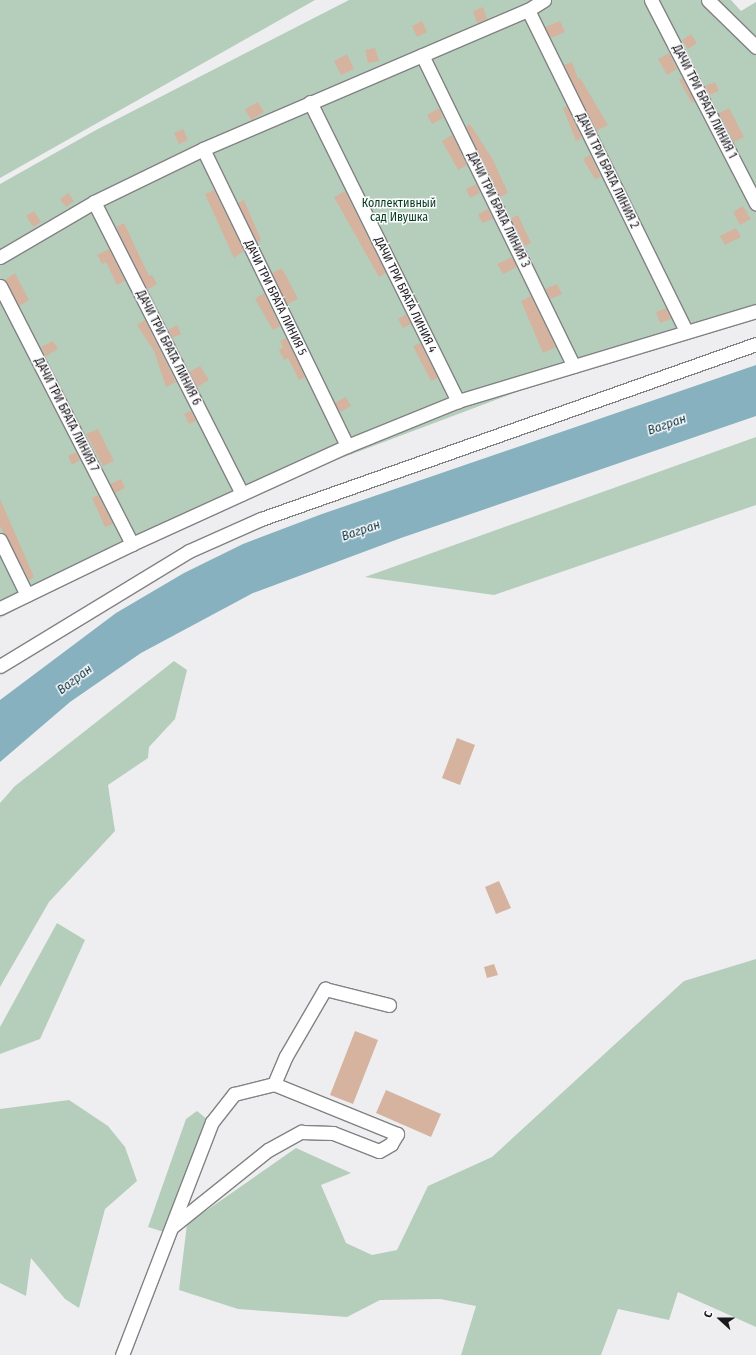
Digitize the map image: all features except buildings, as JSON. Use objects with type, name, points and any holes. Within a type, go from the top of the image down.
[{"type":"street","points":[[0,257],[94,202],[203,149],[528,10],[544,0]]},
{"type":"street","name":"ДАЧИ ТРИ БРАТА ЛИНИЯ 1","points":[[651,0],[756,203]]},
{"type":"street","points":[[708,0],[756,48]]},
{"type":"street","name":"ДАЧИ ТРИ БРАТА ЛИНИЯ 2","points":[[528,10],[686,331]]},
{"type":"street","name":"ДАЧИ ТРИ БРАТА ЛИНИЯ 3","points":[[422,55],[574,366]]},
{"type":"street","name":"ДАЧИ ТРИ БРАТА ЛИНИЯ 4","points":[[310,102],[458,402]]},
{"type":"street","name":"ДАЧИ ТРИ БРАТА ЛИНИЯ 5","points":[[203,149],[347,446]]},
{"type":"street","name":"ДАЧИ ТРИ БРАТА ЛИНИЯ 6","points":[[94,202],[242,494]]},
{"type":"street","name":"ДАЧИ ТРИ БРАТА ЛИНИЯ 7","points":[[0,286],[132,544]]},
{"type":"street","points":[[0,608],[132,544],[347,446],[458,402],[686,331],[756,311]]},
{"type":"street","points":[[0,665],[189,551],[261,518],[756,344]]},
{"type":"street","points":[[0,540],[27,595]]},
{"type":"street","points":[[274,1084],[286,1056],[325,989],[388,1005]]},
{"type":"street","points":[[122,1355],[212,1122],[234,1094],[274,1084],[397,1134],[391,1144],[379,1151],[333,1133],[301,1132],[268,1150],[173,1226]]},
{"type":"green space","points":[[0,0],[315,0],[0,178]]},
{"type":"green space","name":"Коллективный сад Ивушка","points":[[349,0],[731,0],[741,11],[756,2],[756,318],[575,370],[275,483],[125,552],[0,618],[0,184],[96,130]]},
{"type":"green space","points":[[756,437],[756,505],[494,595],[365,577]]},
{"type":"green space","points":[[174,661],[187,670],[175,719],[149,747],[148,758],[108,785],[115,831],[49,902],[0,987],[0,803],[15,786]]},
{"type":"green space","points":[[57,923],[85,940],[40,1039],[0,1054],[0,1027]]},
{"type":"green space","points":[[756,959],[756,1327],[678,1292],[669,1320],[618,1309],[601,1355],[461,1355],[476,1306],[440,1299],[380,1300],[347,1317],[238,1309],[179,1290],[187,1224],[296,1148],[351,1173],[321,1185],[346,1243],[372,1255],[397,1250],[428,1186],[492,1157],[684,981]]},
{"type":"green space","points":[[69,1100],[108,1126],[125,1147],[137,1181],[105,1209],[79,1308],[65,1299],[31,1258],[26,1296],[0,1283],[0,1109]]},
{"type":"green space","points":[[197,1111],[208,1120],[164,1232],[148,1227],[186,1119]]},
{"type":"water","name":"Вагран","points":[[756,365],[756,416],[401,538],[253,593],[141,653],[70,702],[0,762],[0,700],[116,613],[184,573],[243,544],[322,514]]}]
